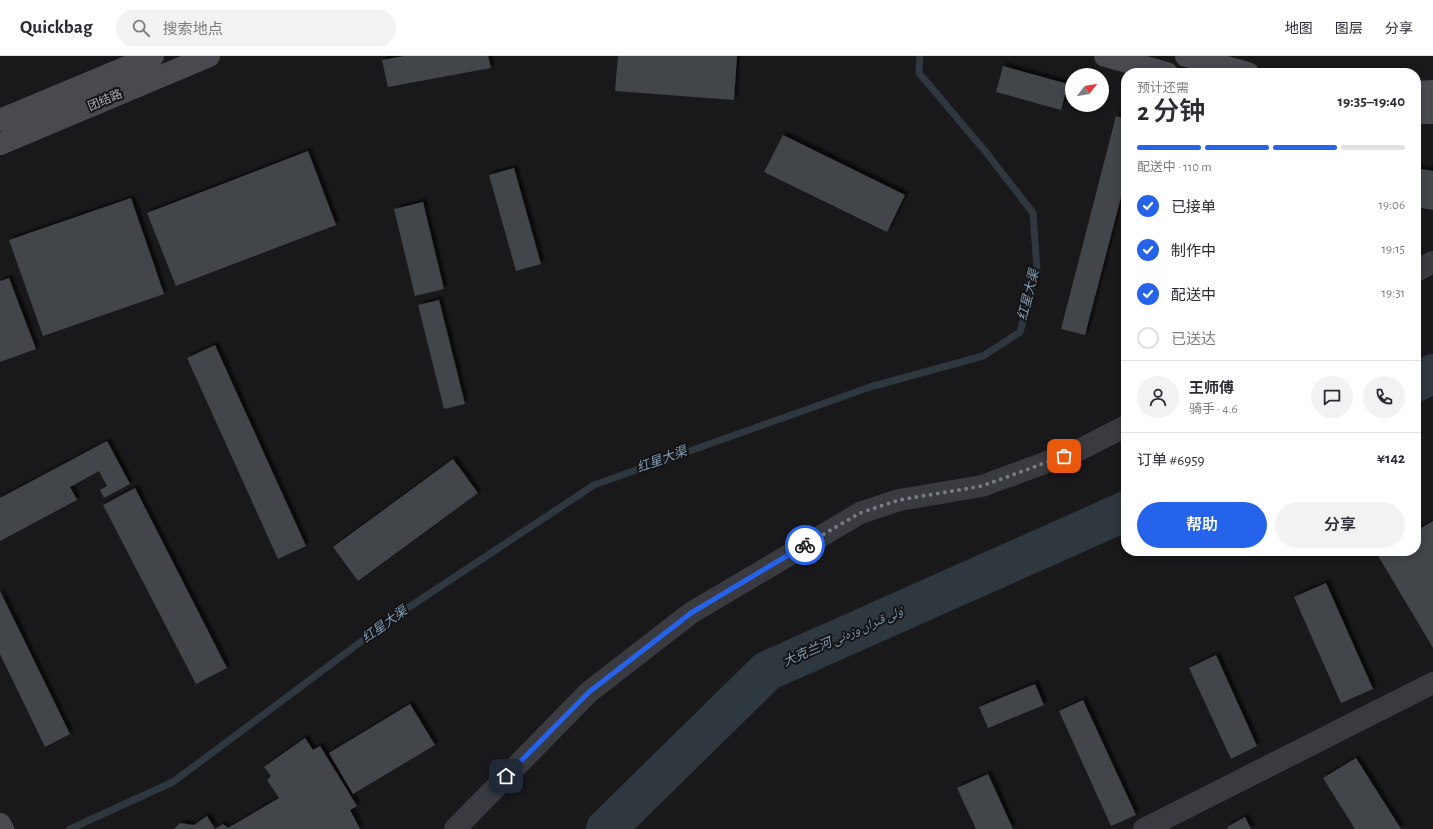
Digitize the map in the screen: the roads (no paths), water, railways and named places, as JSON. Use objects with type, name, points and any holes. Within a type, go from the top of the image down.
[{"type":"main road","name":"团结路","points":[[0,120],[153,56]]},
{"type":"main road","name":"团结路","points":[[0,144],[209,56]]},
{"type":"main road","points":[[1105,56],[1149,68]]},
{"type":"main road","points":[[1186,56],[1230,68]]},
{"type":"main road","points":[[1421,92],[1433,91]]},
{"type":"main road","points":[[1421,113],[1433,113]]},
{"type":"main road","points":[[0,824],[3,829]]},
{"type":"street","points":[[1421,268],[1433,262]]},
{"type":"street","points":[[455,829],[589,692],[691,613],[860,513],[899,500],[982,486],[1078,451],[1121,429]]},
{"type":"street","points":[[1144,829],[1433,683]]},
{"type":"waterway","name":"红星大渠","points":[[70,829],[173,782],[394,617],[594,485],[870,387],[983,356],[1020,332],[1037,269],[1033,213],[985,151],[919,73],[920,56]]},
{"type":"waterway","name":"大克兰河 ۇلى قىران وزەنى","points":[[1421,380],[1433,374]]},
{"type":"waterway","name":"大克兰河 ۇلى قىران وزەنى","points":[[606,829],[767,671],[1121,513]]}]
